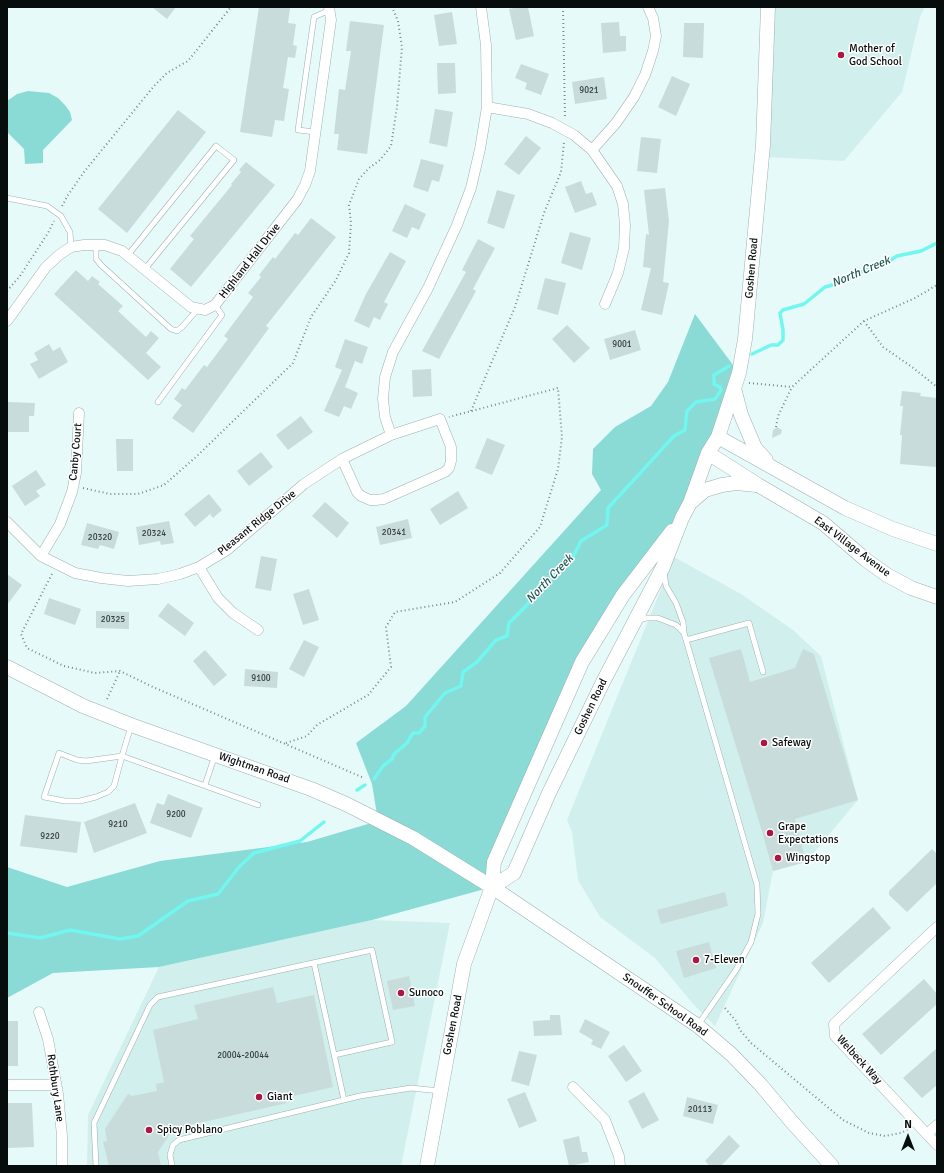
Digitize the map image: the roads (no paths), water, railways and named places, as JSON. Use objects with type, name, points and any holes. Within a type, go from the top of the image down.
[{"type":"street","points":[[391,435],[385,417],[383,399],[385,377],[393,352],[428,288],[460,217],[471,188],[488,107],[486,45],[481,7]]},
{"type":"street","points":[[592,150],[616,123],[634,97],[645,75],[656,36],[653,18],[648,7]]},
{"type":"street","name":"Goshen Road","points":[[492,887],[514,873],[549,793],[663,567],[682,518],[690,503],[708,453],[718,437],[739,373],[745,339],[763,145],[768,7]]},
{"type":"street","name":"Highland Hall Drive","points":[[198,310],[205,310],[215,305],[297,200],[302,190],[310,171],[332,20],[330,9]]},
{"type":"street","points":[[488,107],[528,114],[552,123],[574,135],[592,150],[617,186],[623,204],[625,225],[624,248],[618,272],[605,304]]},
{"type":"street","points":[[7,321],[46,267],[59,255],[71,248],[96,245],[105,245],[122,251],[191,307],[198,310]]},
{"type":"street","points":[[735,384],[741,415],[755,448],[775,468]]},
{"type":"street","name":"Canby Court","points":[[41,556],[60,524],[73,486],[76,473],[79,413]]},
{"type":"street","name":"Pleasant Ridge Drive","points":[[7,522],[41,556],[75,572],[101,578],[128,581],[158,579],[180,574],[199,567],[227,550],[304,484],[342,459],[391,435],[440,419],[451,447],[451,461],[449,468],[445,472],[384,499],[370,500],[361,496],[354,487],[342,459]]},
{"type":"street","points":[[718,437],[845,508],[915,538],[937,544]]},
{"type":"street","name":"East Village Avenue","points":[[708,453],[758,485],[823,523],[866,560],[887,575],[911,588],[937,597]]},
{"type":"street","points":[[690,503],[705,490],[722,485],[736,483],[758,485]]},
{"type":"street","name":"Goshen Road","points":[[427,1166],[464,964],[492,887],[494,862],[582,662],[623,595],[682,518]]},
{"type":"street","points":[[199,567],[218,598],[233,613],[258,630]]},
{"type":"street","name":"Wightman Road","points":[[7,667],[84,706],[131,725],[311,788],[412,838],[492,887]]},
{"type":"street","name":"Snouffer School Road","points":[[492,887],[698,1026],[731,1054],[760,1084],[832,1166]]},
{"type":"street","name":"Welbeck Way","points":[[937,927],[834,1024],[835,1036],[937,1145]]},
{"type":"street","name":"Rothbury Lane","points":[[39,1012],[48,1039],[56,1085],[62,1136],[62,1166]]},
{"type":"street","points":[[7,1085],[56,1085]]},
{"type":"street","points":[[573,1086],[605,1120],[619,1156],[620,1166]]},
{"type":"street","points":[[927,1134],[937,1125]]},
{"type":"lane","points":[[315,132],[298,130],[314,17],[330,9]]},
{"type":"lane","points":[[128,255],[216,146],[234,160],[146,269]]},
{"type":"lane","points":[[7,198],[46,206],[61,216],[70,232],[71,248]]},
{"type":"lane","points":[[96,245],[96,259],[101,265],[172,329],[177,330],[182,327],[198,310]]},
{"type":"lane","points":[[158,402],[222,315],[215,305]]},
{"type":"lane","points":[[663,567],[666,586],[676,603],[683,622],[686,640],[757,885],[758,914],[751,942],[736,970],[698,1026]]},
{"type":"lane","points":[[634,622],[646,618],[658,618],[676,625],[684,632]]},
{"type":"lane","points":[[686,640],[749,623],[764,672]]},
{"type":"lane","points":[[131,725],[122,756],[114,786],[108,792],[96,798],[80,801],[65,801],[44,797],[59,753],[77,760],[86,761],[122,756],[258,805]]},
{"type":"lane","points":[[205,785],[215,754]]},
{"type":"lane","points":[[96,1166],[94,1123],[150,1005],[158,997],[372,950],[392,1042],[334,1055]]},
{"type":"lane","points":[[314,963],[344,1100]]},
{"type":"lane","points":[[172,1166],[170,1155],[172,1145],[179,1140],[360,1096],[411,1088],[440,1091]]},
{"type":"waterway","name":"North Creek","points":[[752,354],[771,345],[778,345],[783,340],[780,313],[783,310],[804,304],[825,287],[843,282],[858,273],[883,265],[897,256],[921,251],[937,243]]},
{"type":"waterway","name":"North Creek","points":[[374,779],[383,766],[407,743],[413,733],[419,733],[425,726],[425,717],[445,693],[461,686],[463,672],[477,662],[496,640],[507,636],[509,623],[526,606],[538,589],[549,582],[556,571],[572,559],[581,541],[607,525],[608,508],[674,436],[685,430],[687,411],[696,402],[715,399],[721,390],[720,387],[714,384],[714,375],[729,366]]},
{"type":"waterway","name":"North Creek","points":[[357,790],[365,785]]},
{"type":"waterway","name":"North Creek","points":[[7,933],[40,938],[70,930],[120,939],[138,936],[188,901],[218,894],[239,867],[254,853],[300,841],[324,822]]},
{"type":"place","name":"Mother of God School","points":[[841,55]]},
{"type":"place","name":"Safeway","points":[[764,743]]},
{"type":"place","name":"Grape Expectations","points":[[770,833]]},
{"type":"place","name":"Wingstop","points":[[778,858]]},
{"type":"place","name":"7-Eleven","points":[[696,960]]},
{"type":"place","name":"Sunoco","points":[[401,993]]},
{"type":"place","name":"Giant","points":[[259,1097]]},
{"type":"place","name":"Spicy Poblano","points":[[149,1130]]}]
